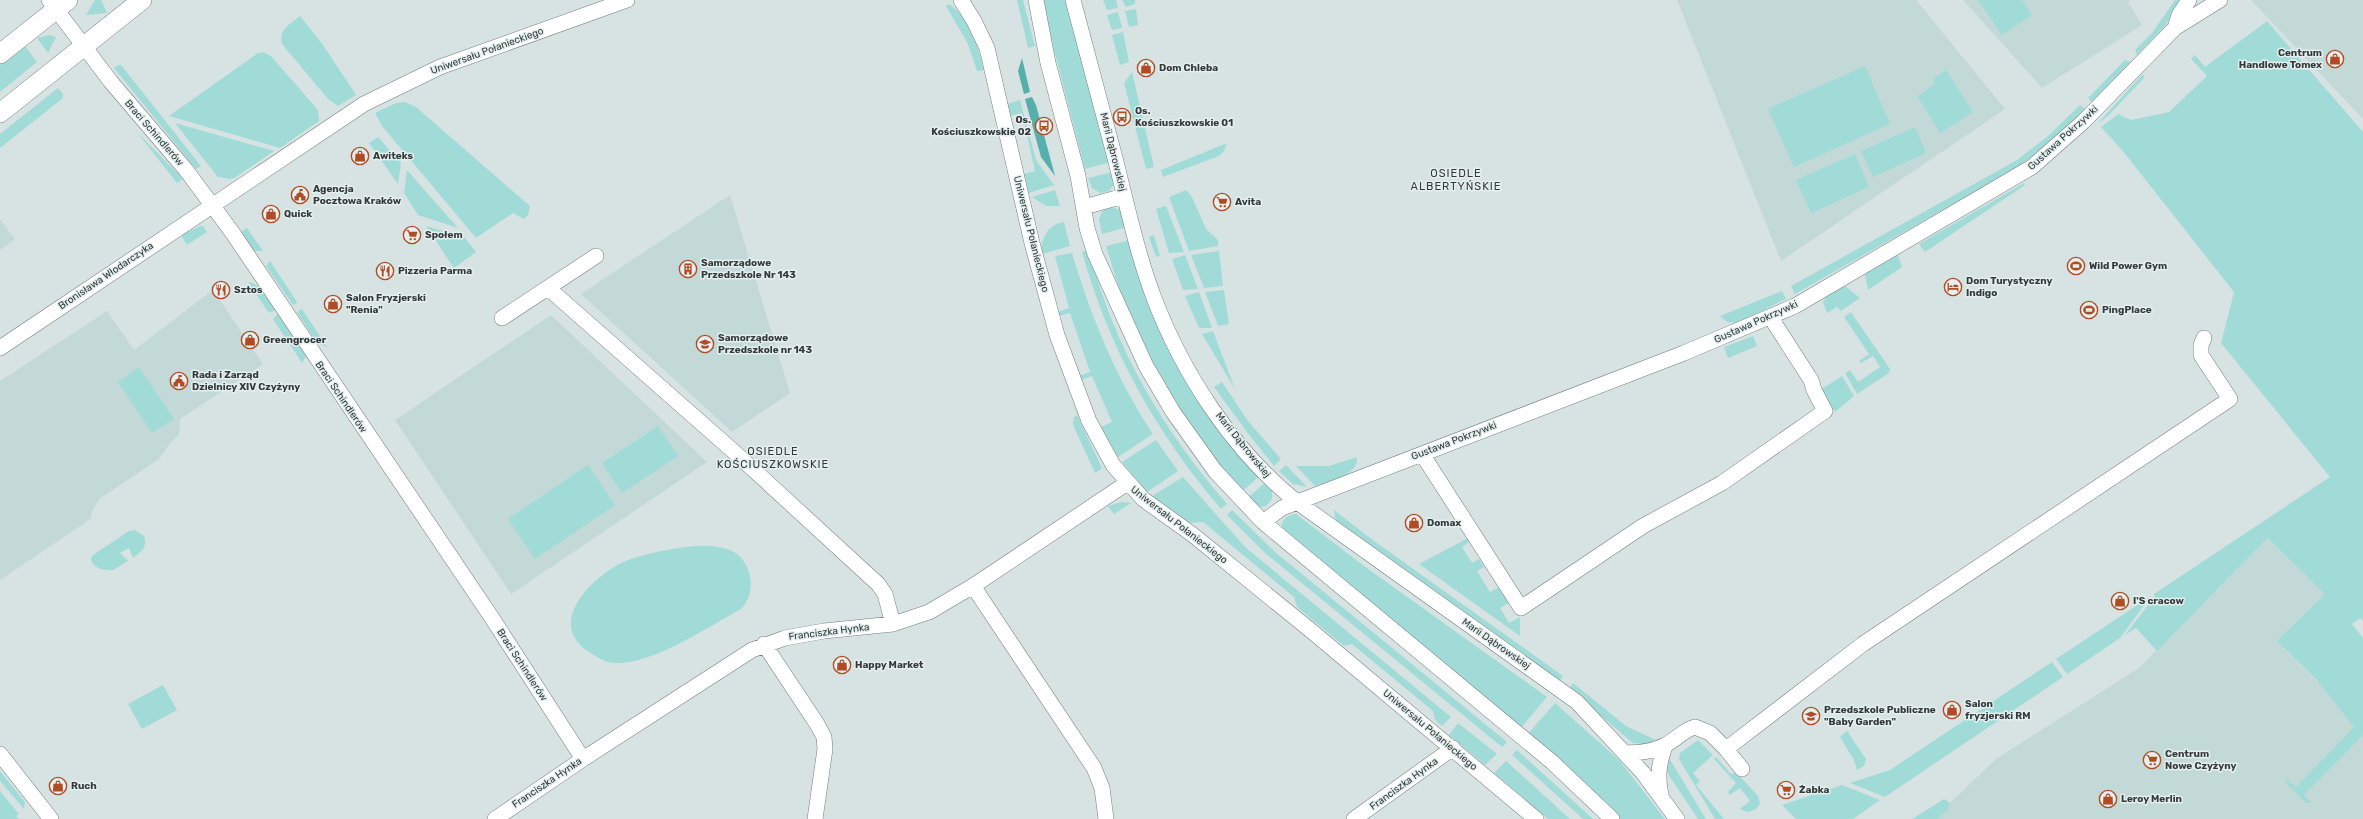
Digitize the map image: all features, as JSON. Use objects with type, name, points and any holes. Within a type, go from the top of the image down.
[{"type":"main road","points":[[0,113],[142,0]]},
{"type":"main road","points":[[0,54],[58,3]]},
{"type":"street","name":"Uniwersału Połanieckiego","points":[[212,205],[336,122],[377,97],[440,67],[627,0]]},
{"type":"street","name":"Uniwersału Połanieckiego","points":[[961,0],[974,20],[987,48],[1032,243],[1063,354],[1089,420],[1113,465],[1127,483],[1143,499],[1193,535],[1453,748],[1536,819]]},
{"type":"street","points":[[1036,0],[1048,63],[1078,176],[1095,254],[1162,396],[1184,430],[1215,471],[1263,522],[1542,753],[1612,819]]},
{"type":"street","name":"Marii Dąbrowskiej","points":[[1073,0],[1124,196],[1154,297],[1185,362],[1226,426],[1254,463],[1266,476],[1297,502],[1571,698],[1625,753],[1662,797],[1677,819]]},
{"type":"street","name":"Gustawa Pokrzywki","points":[[2175,28],[2179,15],[2189,0]]},
{"type":"street","name":"Gustawa Pokrzywki","points":[[1263,522],[1277,511],[1297,502],[1771,318],[1809,298],[2032,167],[2083,122],[2175,28],[2220,0]]},
{"type":"street","name":"Braci Schindlerów","points":[[58,3],[84,46],[212,205],[486,609],[583,759]]},
{"type":"street","points":[[1084,208],[1124,196]]},
{"type":"street","name":"Bronisława Włodarczyka","points":[[0,348],[212,205]]},
{"type":"street","points":[[502,318],[596,256]]},
{"type":"street","points":[[548,288],[732,450],[878,584],[885,594],[893,624]]},
{"type":"street","points":[[1422,454],[1521,608],[1643,526],[1722,483],[1825,411],[1814,390],[1811,380],[1771,318]]},
{"type":"street","points":[[1726,749],[1863,644],[2230,399],[2201,355],[2201,345],[2204,338]]},
{"type":"street","name":"Franciszka Hynka","points":[[495,819],[583,759],[740,656],[764,644],[785,638],[824,631],[893,624],[929,612],[973,586],[1127,483]]},
{"type":"street","points":[[973,586],[1094,768],[1102,788],[1106,819]]},
{"type":"street","points":[[764,644],[824,737],[825,749],[814,819]]},
{"type":"street","points":[[1625,753],[1644,753],[1665,746],[1685,730],[1695,726],[1710,733],[1726,749],[1742,769]]},
{"type":"street","points":[[1662,797],[1658,776],[1660,762],[1665,746]]},
{"type":"street","name":"Franciszka Hynka","points":[[1354,819],[1453,748]]},
{"type":"street","points":[[0,754],[51,819]]},
{"type":"shaded area","points":[[95,0],[101,0],[107,13],[86,15]]},
{"type":"shaded area","points":[[1017,0],[1023,0],[1035,46],[1028,48]]},
{"type":"shaded area","points":[[1041,0],[1068,0],[1111,162],[1085,169]]},
{"type":"shaded area","points":[[1103,0],[1116,0],[1118,8],[1107,10]]},
{"type":"shaded area","points":[[1122,0],[1135,0],[1135,4],[1126,7]]},
{"type":"shaded area","points":[[1677,0],[1916,0],[2005,109],[1781,261]]},
{"type":"shaded area","points":[[1963,0],[2131,0],[2128,2],[2142,25],[2042,88]]},
{"type":"shaded area","points":[[1978,0],[2022,0],[2032,15],[2002,35]]},
{"type":"shaded area","points":[[2175,0],[2183,0],[2164,27],[2137,55],[2135,50],[2152,33]]},
{"type":"shaded area","name":"Centrum Handlowe Tomex","points":[[2251,0],[2363,0],[2363,119]]},
{"type":"shaded area","points":[[949,4],[968,25],[976,43],[984,70],[977,71],[968,44],[946,6]]},
{"type":"shaded area","points":[[1136,9],[1138,25],[1129,27],[1125,11]]},
{"type":"shaded area","points":[[1118,12],[1122,28],[1112,30],[1107,15]]},
{"type":"shaded area","points":[[300,16],[323,45],[356,95],[338,106],[328,99],[282,44],[281,39],[283,31]]},
{"type":"shaded area","points":[[2267,21],[2363,132],[2363,621],[2360,618],[2352,624],[2363,638],[2363,735],[2304,795],[2312,803],[2306,803],[2287,784],[2286,778],[2296,787],[2354,727],[2316,679],[2277,641],[2325,594],[2267,538],[2157,651],[2136,628],[2125,635],[2155,596],[2154,594],[2330,477],[2221,343],[2234,292],[2122,150],[2101,127],[2118,114],[2131,120],[2169,112],[2207,76],[2191,59],[2195,55],[2205,67]]},
{"type":"shaded area","points":[[1123,32],[1129,62],[1120,65],[1112,35]]},
{"type":"shaded area","points":[[49,35],[56,37],[48,53],[37,38]]},
{"type":"shaded area","points":[[25,46],[37,62],[0,92],[0,65]]},
{"type":"shaded area","points":[[263,52],[271,56],[318,110],[319,121],[280,148],[169,116],[258,53]]},
{"type":"shaded area","points":[[1022,58],[1030,92],[1024,94],[1018,71]]},
{"type":"shaded area","points":[[2125,60],[2131,62],[2092,102],[2088,98]]},
{"type":"shaded area","points":[[121,65],[201,166],[196,169],[114,68]]},
{"type":"shaded area","points":[[1865,66],[1890,124],[1794,167],[1768,109]]},
{"type":"shaded area","points":[[1946,70],[1973,112],[1940,133],[1917,96],[1935,84],[1933,79]]},
{"type":"shaded area","points":[[1132,72],[1154,167],[1146,169],[1124,83]]},
{"type":"shaded area","points":[[2143,74],[2144,78],[2108,116],[2097,124]]},
{"type":"shaded area","points":[[58,88],[63,94],[63,98],[0,148],[0,134]]},
{"type":"shaded area","points":[[1032,97],[1036,105],[1055,176],[1041,157],[1025,99]]},
{"type":"shaded area","points":[[1020,100],[1036,160],[1054,185],[1029,193],[1024,174],[1035,171],[1022,113],[1010,116],[1007,104]]},
{"type":"shaded area","points":[[405,102],[416,107],[530,206],[528,215],[524,219],[513,213],[476,238],[382,126],[375,113],[396,103]]},
{"type":"shaded area","points":[[2080,105],[2085,109],[2050,141],[2013,170],[1795,294],[1791,286],[2017,160],[2048,136]]},
{"type":"shaded area","points":[[175,123],[274,151],[236,177],[231,179],[218,177]]},
{"type":"shaded area","points":[[1915,127],[1926,153],[1873,177],[1861,151]]},
{"type":"shaded area","points":[[137,132],[183,179],[177,183]]},
{"type":"shaded area","points":[[378,137],[401,163],[398,184],[369,143]]},
{"type":"shaded area","points":[[1227,143],[1224,151],[1219,156],[1163,177],[1161,170]]},
{"type":"shaded area","points":[[1855,154],[1869,187],[1811,213],[1796,180]]},
{"type":"shaded area","points":[[407,170],[458,228],[418,215],[404,193]]},
{"type":"shaded area","points":[[1113,172],[1114,184],[1109,191],[1100,193],[1092,188],[1088,178]]},
{"type":"shaded area","points":[[2024,183],[2025,185],[1925,252],[1919,244]]},
{"type":"shaded area","points":[[1055,190],[1060,206],[1046,206],[1032,197]]},
{"type":"shaded area","points":[[1186,190],[1192,197],[1206,229],[1218,240],[1218,246],[1189,251],[1169,197]]},
{"type":"shaded area","name":"Samorządowe Przedszkole nr 143","points":[[730,195],[790,393],[732,432],[581,294]]},
{"type":"shaded area","points":[[1166,206],[1184,252],[1169,253],[1156,209]]},
{"type":"shaded area","points":[[1111,207],[1120,210],[1127,227],[1102,234],[1099,219],[1102,211]]},
{"type":"shaded area","points":[[0,219],[15,239],[0,250]]},
{"type":"shaded area","points":[[1064,222],[1070,246],[1042,254],[1042,243],[1046,233],[1058,223]]},
{"type":"shaded area","points":[[203,226],[207,232],[187,245],[181,235]]},
{"type":"shaded area","points":[[426,226],[464,237],[476,252],[454,268]]},
{"type":"shaded area","points":[[247,228],[263,251],[254,251],[241,232]]},
{"type":"shaded area","points":[[1154,235],[1160,256],[1156,257],[1149,237]]},
{"type":"shaded area","points":[[1130,240],[1150,299],[1260,476],[1240,493],[1217,465],[1158,377],[1121,295],[1106,246]]},
{"type":"shaded area","points":[[1089,250],[1099,285],[1126,353],[1143,385],[1182,447],[1227,504],[1221,509],[1197,480],[1176,450],[1137,388],[1106,322],[1093,288],[1082,252]]},
{"type":"shaded area","points":[[1219,251],[1223,286],[1204,288],[1191,255]]},
{"type":"shaded area","points":[[1072,253],[1096,324],[1116,369],[1127,391],[1153,434],[1118,457],[1101,427],[1112,422],[1092,376],[1081,380],[1079,376],[1090,372],[1070,313],[1059,316],[1058,312],[1069,308],[1055,256]]},
{"type":"shaded area","points":[[1185,255],[1198,289],[1183,290],[1172,259]]},
{"type":"shaded area","points":[[1898,255],[1902,267],[1868,290],[1865,274]]},
{"type":"shaded area","points":[[270,261],[297,302],[296,304],[293,305],[266,266]]},
{"type":"shaded area","points":[[248,282],[253,283],[261,289],[276,310],[269,313]]},
{"type":"shaded area","points":[[1845,286],[1860,298],[1841,311],[1837,307],[1827,313],[1823,302],[1827,295]]},
{"type":"shaded area","points":[[213,290],[263,364],[180,419],[179,434],[167,447],[159,459],[99,499],[91,513],[92,518],[0,580],[0,381],[107,311],[134,350]]},
{"type":"shaded area","points":[[1224,290],[1229,324],[1218,326],[1205,292]]},
{"type":"shaded area","points":[[1782,291],[1786,299],[1737,323],[1727,322],[1720,316]]},
{"type":"shaded area","points":[[1199,292],[1212,328],[1199,328],[1185,296]]},
{"type":"shaded area","points":[[302,309],[327,347],[317,343],[297,312]]},
{"type":"shaded area","points":[[1851,312],[1890,369],[1889,373],[1857,394],[1845,373],[1850,370],[1858,382],[1880,367],[1873,356],[1861,363],[1859,361],[1869,354],[1844,317]]},
{"type":"shaded area","points":[[278,314],[306,356],[302,363],[273,319]]},
{"type":"shaded area","points":[[551,315],[707,462],[511,594],[395,420]]},
{"type":"shaded area","points":[[1213,331],[1235,389],[1202,334]]},
{"type":"shaded area","points":[[1753,336],[1757,346],[1728,358],[1724,347]]},
{"type":"shaded area","points":[[139,367],[174,419],[152,433],[118,382]]},
{"type":"shaded area","points":[[1842,376],[1854,396],[1835,412],[1820,390]]},
{"type":"shaded area","points":[[1222,382],[1248,421],[1281,459],[1274,466],[1214,387]]},
{"type":"shaded area","points":[[1077,415],[1102,468],[1095,473],[1073,425],[1074,417]]},
{"type":"shaded area","points":[[658,426],[678,456],[622,493],[602,463]]},
{"type":"shaded area","points":[[1156,440],[1178,471],[1147,492],[1122,462]]},
{"type":"shaded area","points":[[1357,457],[1353,469],[1348,473],[1335,480],[1315,486],[1296,466],[1329,466]]},
{"type":"shaded area","points":[[588,465],[615,505],[535,559],[508,519]]},
{"type":"shaded area","points":[[1286,465],[1307,487],[1293,484],[1279,471]]},
{"type":"shaded area","points":[[1183,477],[1245,547],[1451,717],[1442,726],[1435,720],[1433,711],[1352,644],[1344,646],[1297,607],[1294,597],[1203,522],[1189,523],[1152,496]]},
{"type":"shaded area","points":[[1266,482],[1272,490],[1272,499],[1266,506],[1257,507],[1246,499]]},
{"type":"shaded area","points":[[1121,502],[1131,503],[1114,514],[1108,506]]},
{"type":"shaded area","points":[[1232,510],[1275,552],[1507,742],[1502,747],[1265,553],[1227,515]]},
{"type":"shaded area","points":[[1334,510],[1370,538],[1563,676],[1559,682],[1338,524]]},
{"type":"shaded area","points":[[1296,514],[1364,566],[1547,697],[1520,729],[1282,531],[1284,519]]},
{"type":"shaded area","points":[[135,530],[144,536],[145,546],[133,558],[129,548],[120,553],[128,561],[113,570],[99,568],[93,564],[91,558],[93,555],[129,531]]},
{"type":"shaded area","points":[[1470,537],[1472,540],[1462,547],[1472,563],[1479,559],[1484,567],[1477,571],[1490,592],[1501,586],[1510,602],[1500,608],[1509,623],[1520,617],[1520,636],[1419,564]]},
{"type":"shaded area","points":[[2266,538],[2326,594],[2277,641],[2363,727],[2363,819],[1933,819],[1996,759],[2139,668]]},
{"type":"shaded area","points":[[712,546],[728,549],[738,555],[744,561],[748,569],[751,586],[746,602],[741,609],[682,642],[649,657],[634,661],[614,663],[606,661],[586,650],[575,638],[571,624],[574,610],[581,597],[592,584],[605,573],[631,559],[650,554],[682,547]]},
{"type":"shaded area","points":[[2151,596],[2120,638],[2067,674],[2056,659]]},
{"type":"shaded area","points":[[2052,662],[2063,677],[1885,797],[1850,783],[1890,770]]},
{"type":"shaded area","points":[[1573,683],[1626,726],[1656,740],[1647,744],[1633,743],[1569,689]]},
{"type":"shaded area","points":[[163,685],[177,710],[142,729],[128,704]]},
{"type":"shaded area","points":[[1555,703],[1619,760],[1665,819],[1620,819],[1527,735]]},
{"type":"shaded area","points":[[1458,723],[1497,754],[1485,765],[1449,735]]},
{"type":"shaded area","points":[[1847,731],[1866,759],[1864,766],[1857,770],[1854,760],[1840,737]]},
{"type":"shaded area","points":[[1698,740],[1713,755],[1693,773],[1700,781],[1696,785],[1724,819],[1715,819],[1679,759],[1680,753]]},
{"type":"shaded area","points":[[1517,750],[1593,819],[1583,819],[1512,755]]},
{"type":"shaded area","points":[[1716,757],[1731,774],[1736,772],[1758,796],[1760,804],[1755,810],[1747,812],[1740,809],[1750,801],[1740,788],[1730,795],[1728,792],[1736,783],[1714,759]]},
{"type":"shaded area","points":[[1669,758],[1706,819],[1698,819],[1668,774],[1666,764]]},
{"type":"shaded area","points":[[1506,761],[1570,819],[1548,819],[1494,773]]},
{"type":"shaded area","points":[[0,771],[25,802],[24,809],[0,781]]},
{"type":"shaded area","points":[[1842,785],[1880,800],[1853,819],[1796,819],[1782,805]]},
{"type":"shaded area","points":[[0,791],[19,814],[16,816],[19,819],[0,819]]},
{"type":"shaded area","points":[[1944,799],[1949,802],[1949,808],[1938,819],[1912,819]]},
{"type":"place","name":"Centrum Handlowe Tomex","points":[[2335,59]]},
{"type":"place","name":"Dom Chleba","points":[[1146,68]]},
{"type":"place","name":"Os. Kościuszkowskie 01","points":[[1122,117]]},
{"type":"place","name":"Os. Kościuszkowskie 02","points":[[1044,126]]},
{"type":"place","name":"Awiteks","points":[[360,156]]},
{"type":"place","name":"Agencja Pocztowa Kraków","points":[[300,195]]},
{"type":"place","name":"Avita","points":[[1222,202]]},
{"type":"place","name":"Quick","points":[[271,214]]},
{"type":"place","name":"Społem","points":[[412,235]]},
{"type":"place","name":"Wild Power Gym","points":[[2076,266]]},
{"type":"place","name":"Samorządowe Przedszkole Nr 143","points":[[688,269]]},
{"type":"place","name":"Pizzeria Parma","points":[[385,271]]},
{"type":"place","name":"Dom Turystyczny Indigo","points":[[1953,287]]},
{"type":"place","name":"Sztos","points":[[221,290]]},
{"type":"place","name":"Salon Fryzjerski \"Renia\"","points":[[333,304]]},
{"type":"place","name":"PingPlace","points":[[2089,310]]},
{"type":"place","name":"Greengrocer","points":[[250,340]]},
{"type":"place","name":"Samorządowe Przedszkole nr 143","points":[[705,344]]},
{"type":"place","name":"Rada i Zarząd Dzielnicy XIV Czyżyny","points":[[179,381]]},
{"type":"place","name":"Domax","points":[[1414,523]]},
{"type":"place","name":"I'S cracow","points":[[2120,601]]},
{"type":"place","name":"Happy Market","points":[[842,665]]},
{"type":"place","name":"Salon fryzjerski RM","points":[[1952,710]]},
{"type":"place","name":"Przedszkole Publiczne \"Baby Garden\"","points":[[1811,716]]},
{"type":"place","name":"Centrum Nowe Czyżyny","points":[[2152,760]]},
{"type":"place","name":"Ruch","points":[[58,786]]},
{"type":"place","name":"Żabka","points":[[1786,790]]},
{"type":"place","name":"Leroy Merlin","points":[[2108,799]]},
{"type":"district","name":"OSIEDLE ALBERTYŃSKIE","points":[[1456,179]]},
{"type":"district","name":"OSIEDLE KOŚCIUSZKOWSKIE","points":[[773,457]]}]
